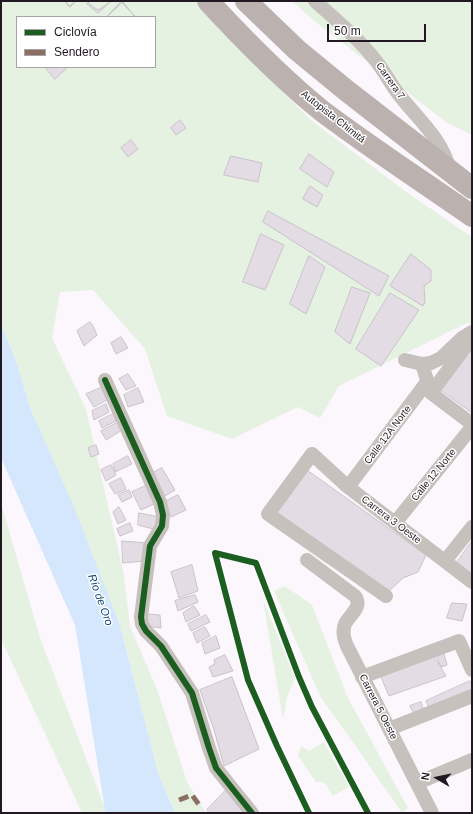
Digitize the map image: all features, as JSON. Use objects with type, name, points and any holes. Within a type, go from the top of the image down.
[{"type":"highway","name":"Autopista Chimitá","points":[[208,1],[275,70],[322,110],[379,153],[430,186],[472,216]]},
{"type":"highway","points":[[246,1],[297,50],[449,172],[472,188]]},
{"type":"street","name":"Carrera 7","points":[[315,1],[354,36],[377,62],[399,94],[442,148],[449,172]]},
{"type":"street","points":[[405,360],[422,364],[431,363],[441,358],[462,338],[472,332]]},
{"type":"street","name":"Calle 12A Norte","points":[[348,488],[429,388],[472,338]]},
{"type":"street","points":[[422,364],[429,388],[472,426]]},
{"type":"street","points":[[105,380],[160,502],[163,515],[162,526],[150,546],[141,617],[142,624],[146,631],[161,646],[192,692],[216,768],[252,813]]},
{"type":"street","name":"Calle 12 Norte","points":[[395,523],[472,426]]},
{"type":"street","name":"Carrera 3 Oeste","points":[[386,596],[268,514],[312,454],[348,488],[472,582]]},
{"type":"street","points":[[445,561],[472,527]]},
{"type":"street","name":"Carrera 5 Oeste","points":[[307,560],[355,596],[358,600],[358,605],[345,624],[344,639],[432,813]]},
{"type":"street","points":[[362,677],[459,641],[472,670]]},
{"type":"street","points":[[389,729],[472,696]]},
{"type":"street","points":[[417,783],[472,760]]},
{"type":"green space","points":[[1,1],[196,1],[235,44],[312,121],[405,191],[472,237],[472,325],[467,323],[339,386],[320,418],[298,407],[232,439],[167,416],[145,349],[93,290],[60,292],[52,338],[86,409],[124,575],[130,626],[158,692],[187,782],[206,813],[175,813],[159,776],[120,626],[31,410],[15,358],[1,325]]},
{"type":"green space","points":[[292,1],[472,1],[472,135],[446,122],[313,20]]},
{"type":"green space","points":[[1,503],[40,638],[107,813],[82,813],[1,639]]},
{"type":"green space","points":[[285,586],[312,605],[348,698],[408,808],[402,813],[321,698],[274,591]]},
{"type":"green space","points":[[263,600],[295,678],[287,697],[283,719]]},
{"type":"green space","points":[[324,742],[349,787],[333,796],[324,782],[316,782],[298,756],[301,746],[309,751]]},
{"type":"water","name":"Río de Oro","points":[[1,325],[15,358],[31,410],[74,507],[120,626],[159,776],[175,813],[107,813],[105,810],[75,625],[1,458]]},
{"type":"building","points":[[65,1],[76,1],[70,6]]},
{"type":"building","points":[[65,1],[76,1],[70,7]]},
{"type":"building","points":[[90,1],[112,1],[98,10],[88,3]]},
{"type":"building","points":[[90,1],[111,1],[98,13],[87,4]]},
{"type":"building","points":[[121,2],[135,16],[108,16]]},
{"type":"building","points":[[123,2],[134,16],[108,16]]},
{"type":"building","points":[[46,68],[67,68],[55,79]]},
{"type":"building","points":[[180,120],[186,128],[176,135],[171,128]]},
{"type":"building","points":[[131,140],[138,149],[128,157],[121,148]]},
{"type":"building","points":[[309,154],[334,172],[327,187],[300,169]]},
{"type":"building","points":[[231,156],[262,163],[258,182],[224,175]]},
{"type":"building","points":[[310,186],[323,195],[317,207],[303,199]]},
{"type":"building","points":[[268,211],[389,276],[379,296],[263,222]]},
{"type":"building","points":[[261,234],[284,245],[265,290],[243,282]]},
{"type":"building","points":[[411,254],[431,270],[431,281],[424,286],[425,302],[423,306],[390,286]]},
{"type":"building","points":[[309,256],[325,267],[306,314],[290,304]]},
{"type":"building","points":[[352,287],[370,293],[350,344],[335,332]]},
{"type":"building","points":[[390,293],[419,310],[381,366],[356,349]]},
{"type":"building","points":[[90,322],[97,335],[84,346],[77,331]]},
{"type":"building","points":[[121,337],[128,348],[116,354],[111,343]]},
{"type":"building","points":[[472,347],[472,413],[439,389]]},
{"type":"building","points":[[128,374],[136,386],[126,390],[119,379]]},
{"type":"building","points":[[103,387],[107,400],[94,407],[86,394]]},
{"type":"building","points":[[138,388],[144,402],[128,407],[124,395]]},
{"type":"building","points":[[106,404],[109,412],[94,420],[92,411]]},
{"type":"building","points":[[113,414],[116,421],[102,428],[99,421]]},
{"type":"building","points":[[119,422],[122,430],[106,440],[101,431]]},
{"type":"building","points":[[96,445],[99,454],[91,457],[88,448]]},
{"type":"building","points":[[128,456],[132,464],[115,472],[113,464]]},
{"type":"building","points":[[111,465],[116,475],[106,481],[101,470]]},
{"type":"building","points":[[162,468],[175,490],[163,497],[151,474]]},
{"type":"building","points":[[307,470],[426,555],[418,572],[403,578],[388,592],[276,514]]},
{"type":"building","points":[[121,478],[126,489],[115,494],[109,484]]},
{"type":"building","points":[[148,485],[156,503],[141,510],[132,492]]},
{"type":"building","points":[[129,490],[132,497],[122,502],[118,495]]},
{"type":"building","points":[[178,495],[186,510],[171,517],[164,502]]},
{"type":"building","points":[[119,507],[126,520],[118,524],[113,512]]},
{"type":"building","points":[[139,513],[160,517],[157,530],[138,525]]},
{"type":"building","points":[[130,523],[133,531],[120,536],[117,529]]},
{"type":"building","points":[[122,541],[148,543],[145,561],[123,563]]},
{"type":"building","points":[[472,541],[472,574],[455,565]]},
{"type":"building","points":[[192,565],[198,591],[179,598],[171,572]]},
{"type":"building","points":[[195,595],[198,602],[178,611],[175,601]]},
{"type":"building","points":[[452,603],[467,604],[462,621],[447,618]]},
{"type":"building","points":[[194,606],[200,615],[186,622],[183,613]]},
{"type":"building","points":[[146,614],[160,615],[161,628],[146,626]]},
{"type":"building","points":[[206,615],[210,622],[191,631],[188,624]]},
{"type":"building","points":[[205,627],[210,636],[197,643],[193,633]]},
{"type":"building","points":[[216,636],[220,648],[205,654],[202,643]]},
{"type":"building","points":[[444,654],[447,665],[441,667],[437,657]]},
{"type":"building","points":[[225,655],[233,671],[213,677],[209,667],[215,664],[214,660]]},
{"type":"building","points":[[434,656],[446,676],[389,696],[381,677]]},
{"type":"building","points":[[232,677],[259,749],[224,766],[214,730],[200,690]]},
{"type":"building","points":[[470,681],[472,691],[430,710],[426,701]]},
{"type":"building","points":[[421,702],[424,711],[414,714],[410,706]]},
{"type":"building","points":[[226,790],[244,813],[209,813],[207,810]]},
{"type":"marked path","points":[[179,800],[192,795],[200,806]]},
{"type":"cycle path","points":[[105,380],[160,502],[163,515],[162,526],[150,546],[141,617],[142,624],[146,631],[161,646],[192,693],[216,768],[252,813]]},
{"type":"cycle path","points":[[309,813],[248,680],[215,553],[256,563],[299,677],[312,707],[368,813]]}]
